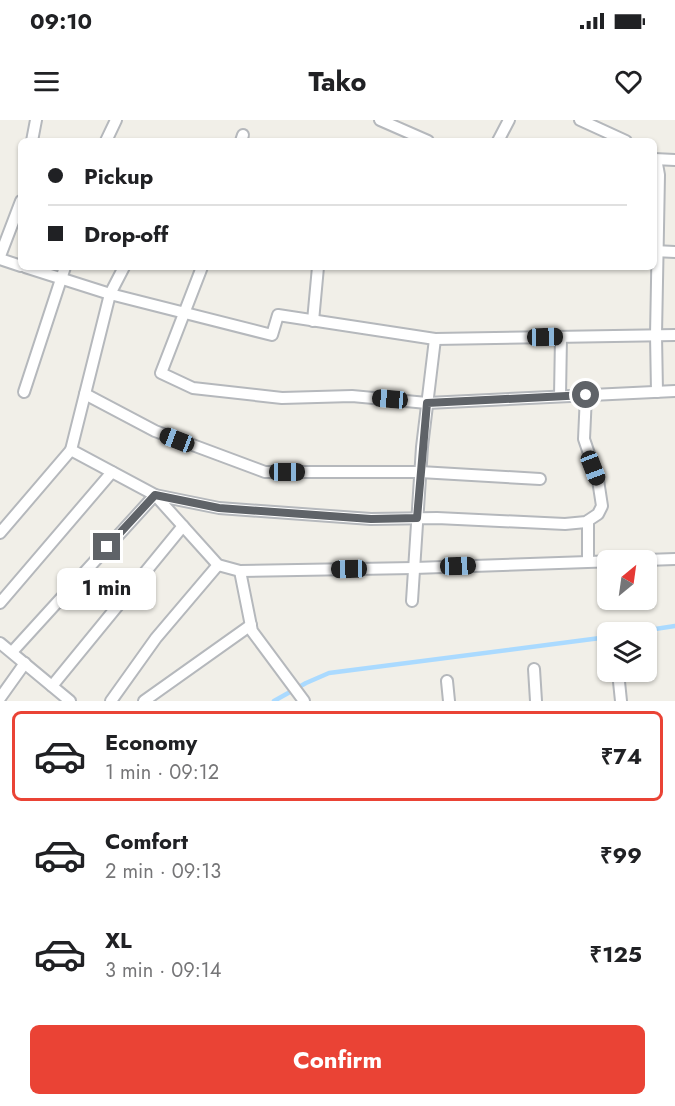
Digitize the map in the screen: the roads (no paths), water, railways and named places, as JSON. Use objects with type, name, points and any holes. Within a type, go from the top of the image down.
[{"type":"street","points":[[33,138],[36,120]]},
{"type":"street","points":[[107,138],[116,120]]},
{"type":"street","points":[[381,120],[421,138]]},
{"type":"street","points":[[500,138],[509,120]]},
{"type":"street","points":[[580,120],[619,138]]},
{"type":"street","points":[[657,159],[675,160]]},
{"type":"street","points":[[657,164],[659,175],[657,226]]},
{"type":"street","points":[[18,210],[1,261],[18,265]]},
{"type":"street","points":[[657,251],[675,252]]},
{"type":"street","points":[[34,270],[110,294],[272,335],[278,315],[435,339],[675,335]]},
{"type":"street","points":[[24,392],[64,270]]},
{"type":"street","points":[[0,533],[71,450],[110,294],[122,270]]},
{"type":"street","points":[[201,270],[161,373],[193,388],[282,398],[352,396],[427,403],[675,391]]},
{"type":"street","points":[[313,321],[318,270]]},
{"type":"street","points":[[656,270],[657,392]]},
{"type":"street","points":[[560,396],[561,337]]},
{"type":"street","points":[[412,601],[420,472],[435,339]]},
{"type":"street","points":[[85,394],[155,431],[265,472],[420,472],[540,479]]},
{"type":"street","points":[[71,450],[155,495],[219,508],[371,519],[417,518],[565,524],[588,521],[598,514],[602,506],[598,480],[584,440],[586,395]]},
{"type":"street","points":[[0,603],[112,472]]},
{"type":"street","points":[[155,495],[218,565],[240,571],[675,559]]},
{"type":"street","points":[[12,652],[155,495]]},
{"type":"street","points":[[588,521],[588,561]]},
{"type":"street","points":[[52,687],[183,526]]},
{"type":"street","points":[[111,701],[156,638],[218,565]]},
{"type":"street","points":[[240,571],[252,631],[304,701]]},
{"type":"street","points":[[144,701],[251,625]]},
{"type":"street","points":[[0,643],[67,700]]},
{"type":"street","points":[[0,698],[25,663]]},
{"type":"street","points":[[534,669],[536,701]]},
{"type":"street","points":[[447,681],[449,701]]},
{"type":"street","points":[[619,682],[621,701]]},
{"type":"waterway","points":[[657,629],[675,626]]},
{"type":"waterway","points":[[274,701],[329,673],[597,638]]}]
